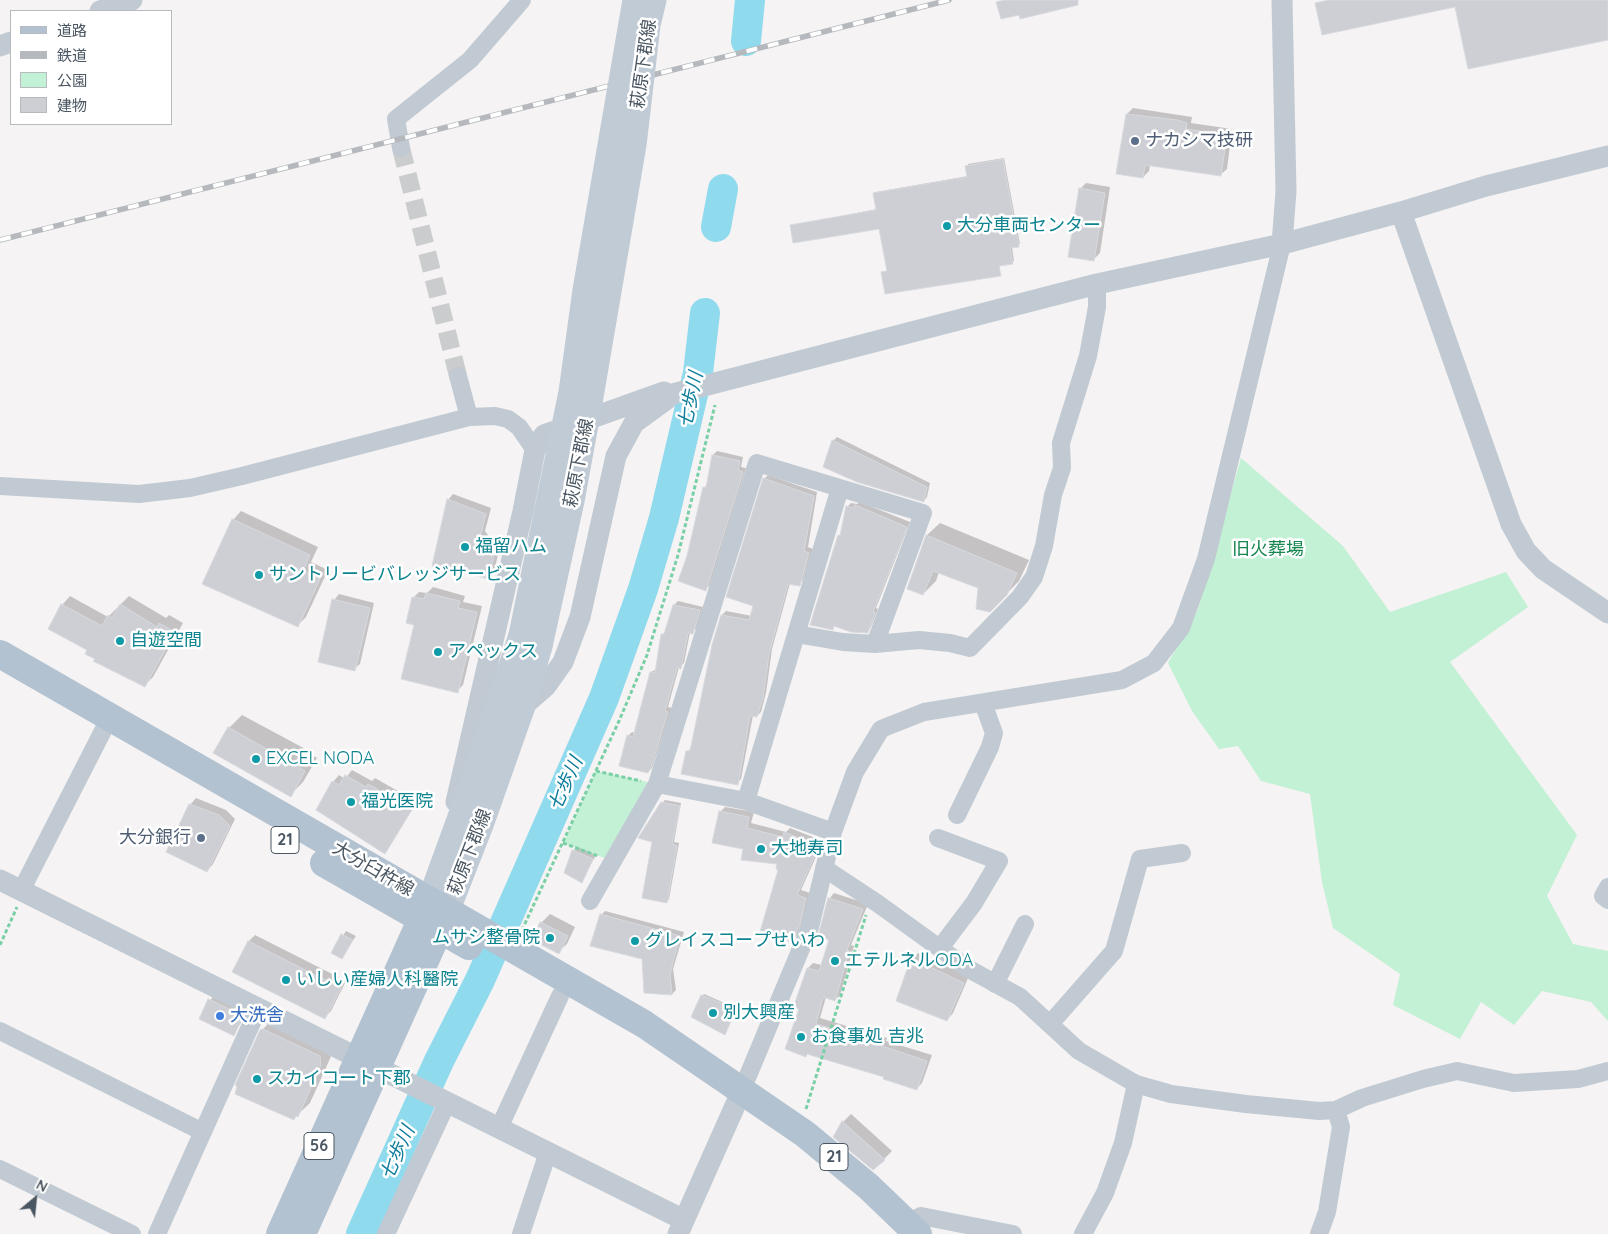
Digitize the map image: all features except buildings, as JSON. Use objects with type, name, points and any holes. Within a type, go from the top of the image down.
[{"type":"main road","name":"萩原下郡線","points":[[434,916],[482,825],[523,706],[530,641],[572,392],[585,290],[635,0]]},
{"type":"main road","name":"萩原下郡線","points":[[434,916],[460,816],[530,641],[572,501],[634,145],[648,24],[654,0]]},
{"type":"main road","name":"大分臼杵線","points":[[0,654],[106,724],[434,916],[473,938],[512,951],[644,1024],[799,1130],[839,1162],[912,1228]]},
{"type":"main road","name":"大分臼杵線","points":[[0,671],[106,724]]},
{"type":"main road","name":"56","points":[[280,1234],[366,1063],[434,916]]},
{"type":"main road","name":"大分臼杵線","points":[[512,951],[560,996],[742,1090]]},
{"type":"main road","name":"56","points":[[302,1234],[366,1063]]},
{"type":"street","points":[[103,10],[132,0]]},
{"type":"street","points":[[400,148],[396,119],[470,60],[522,0]]},
{"type":"street","points":[[0,880],[548,1152],[681,1227],[742,1090],[810,927],[833,832],[855,772],[881,729],[924,712],[1122,680],[1154,663],[1181,628],[1206,558],[1282,244],[1286,191],[1282,0]]},
{"type":"street","points":[[665,396],[724,379],[1097,284],[1282,244],[1401,212],[1486,186],[1608,156]]},
{"type":"street","points":[[1401,212],[1511,524],[1526,551],[1543,569],[1608,613]]},
{"type":"street","points":[[796,634],[843,642],[875,644],[919,640],[950,643],[970,648],[1020,598],[1034,577],[1044,546],[1053,495],[1062,468],[1061,443],[1088,356],[1097,307],[1097,284]]},
{"type":"street","points":[[458,376],[469,417]]},
{"type":"street","points":[[460,816],[454,811],[521,521],[535,450],[544,435],[566,425],[664,392],[665,396]]},
{"type":"street","points":[[523,706],[546,686],[563,662],[580,617],[616,456],[634,423],[666,399],[665,396]]},
{"type":"street","points":[[0,486],[139,494],[190,488],[469,417],[495,416],[508,419],[520,428],[535,450]]},
{"type":"street","points":[[590,901],[657,784],[757,463],[922,513],[875,644]]},
{"type":"street","points":[[746,801],[840,488]]},
{"type":"street","points":[[957,815],[990,747],[994,733],[984,702]]},
{"type":"street","points":[[21,891],[106,724]]},
{"type":"street","points":[[657,784],[746,801],[833,832]]},
{"type":"street","points":[[938,838],[999,861],[974,903],[940,948]]},
{"type":"street","points":[[1050,1024],[1114,951],[1140,859],[1182,853]]},
{"type":"street","points":[[824,868],[871,899],[967,968],[1020,997],[1079,1051],[1136,1084],[1172,1094],[1319,1111],[1336,1110],[1362,1098],[1457,1071],[1514,1083],[1578,1079],[1608,1071]]},
{"type":"street","points":[[1608,887],[1603,896],[1608,900]]},
{"type":"street","points":[[995,984],[1025,924]]},
{"type":"street","points":[[499,1128],[560,996]]},
{"type":"street","points":[[157,1234],[258,1009]]},
{"type":"street","points":[[0,1031],[203,1132]]},
{"type":"street","points":[[1083,1234],[1104,1193],[1123,1143],[1136,1084]]},
{"type":"street","points":[[386,1234],[445,1102]]},
{"type":"street","points":[[1319,1234],[1327,1212],[1341,1127],[1336,1110]]},
{"type":"street","points":[[521,1234],[548,1152]]},
{"type":"street","points":[[0,1169],[132,1234]]},
{"type":"street","points":[[912,1228],[921,1216],[1013,1234]]},
{"type":"path","points":[[512,951],[648,655],[678,555],[715,405]]},
{"type":"path","points":[[596,771],[657,784]]},
{"type":"path","points":[[563,843],[612,861]]},
{"type":"path","points":[[0,945],[21,891]]},
{"type":"path","points":[[804,1112],[871,899]]},
{"type":"green space","name":"旧火葬場","points":[[1241,458],[1343,546],[1390,612],[1506,572],[1528,607],[1450,662],[1577,835],[1547,896],[1573,944],[1608,951],[1608,1021],[1591,1002],[1542,991],[1514,1025],[1481,1002],[1460,1039],[1393,1005],[1400,974],[1333,928],[1322,882],[1310,794],[1261,781],[1238,746],[1219,749],[1192,711],[1168,663],[1198,609]]},
{"type":"green space","points":[[596,771],[657,784],[613,861],[563,843]]},
{"type":"waterway","name":"七歩川","points":[[746,41],[750,0]]},
{"type":"waterway","name":"七歩川","points":[[716,227],[723,189]]},
{"type":"waterway","name":"七歩川","points":[[361,1234],[439,1061],[480,980],[604,698],[643,589],[664,518],[698,373],[705,313]]},
{"type":"tunnel","points":[[401,148],[458,376]]},
{"type":"railway","points":[[0,240],[949,0]]},
{"type":"place","name":"ナカシマ技研","points":[[1135,141]]},
{"type":"place","name":"大分車両センター","points":[[947,226]]},
{"type":"place","name":"福留ハム","points":[[465,547]]},
{"type":"place","name":"サントリービバレッジサービス","points":[[259,575]]},
{"type":"place","name":"自遊空間","points":[[120,641]]},
{"type":"place","name":"アペックス","points":[[438,652]]},
{"type":"place","name":"EXCEL NODA","points":[[256,759]]},
{"type":"place","name":"福光医院","points":[[351,802]]},
{"type":"place","name":"大分銀行","points":[[201,838]]},
{"type":"place","name":"大地寿司","points":[[761,849]]},
{"type":"place","name":"ムサシ整骨院","points":[[550,938]]},
{"type":"place","name":"グレイスコープせいわ","points":[[635,941]]},
{"type":"place","name":"エテルネルODA","points":[[835,961]]},
{"type":"place","name":"いしい産婦人科醫院","points":[[286,980]]},
{"type":"place","name":"別大興産","points":[[713,1013]]},
{"type":"place","name":"大洗舎","points":[[220,1016]]},
{"type":"place","name":"お食事処 吉兆","points":[[801,1037]]},
{"type":"place","name":"スカイコート下郡","points":[[257,1079]]}]
